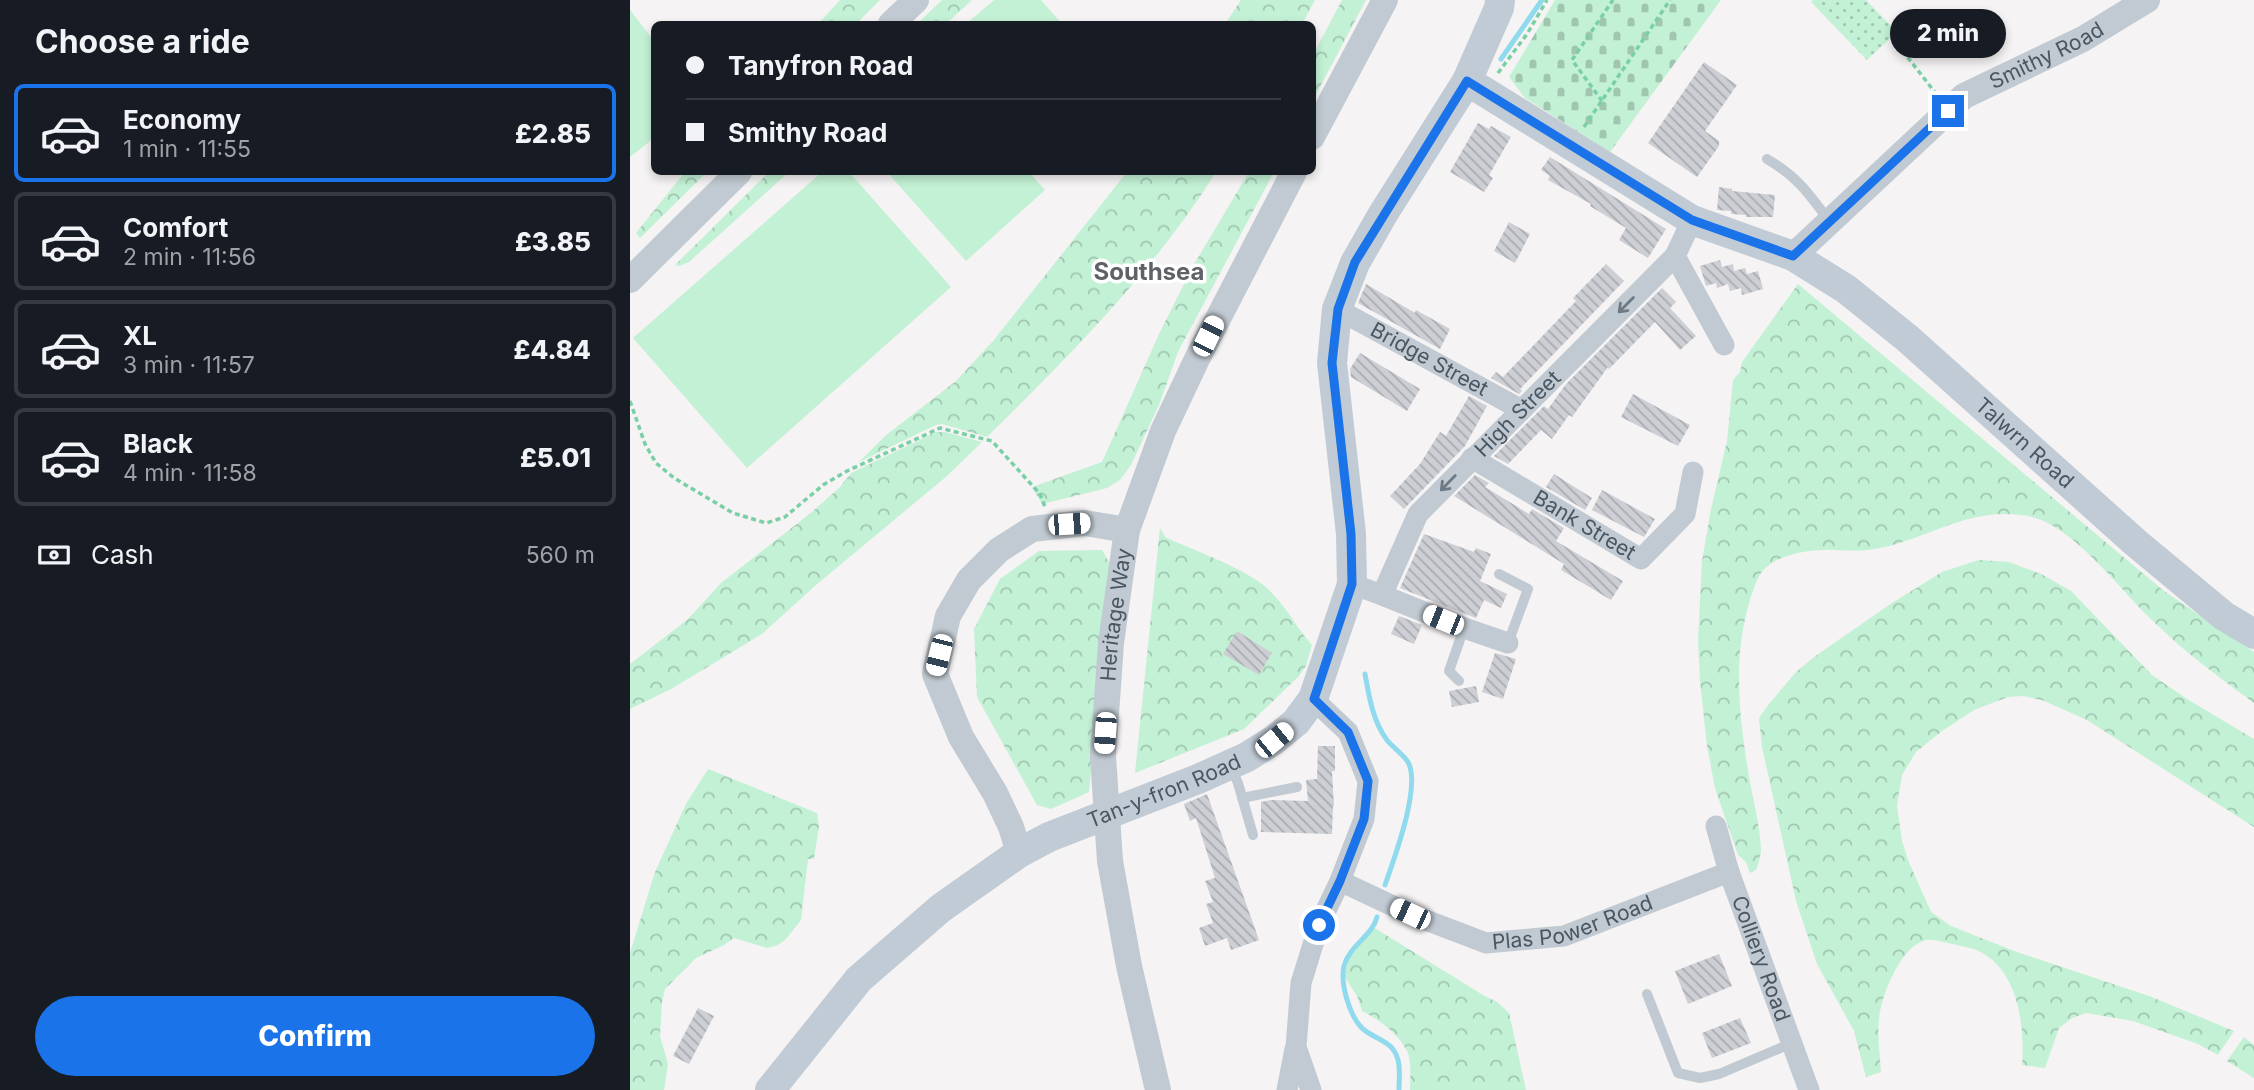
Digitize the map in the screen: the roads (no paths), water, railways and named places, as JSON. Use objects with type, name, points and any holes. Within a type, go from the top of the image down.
[{"type":"main road","name":"Tan-y-fron Road","points":[[770,1090],[859,979],[941,908],[1019,853],[1048,837],[1230,765],[1274,740],[1296,722],[1314,699],[1352,584],[1351,534],[1332,363],[1338,309],[1355,262],[1476,87],[1500,0]]},
{"type":"main road","name":"Talwrn Road","points":[[1476,87],[1692,220],[1793,256],[1846,289],[1907,338],[2136,543],[2224,616],[2254,634]]},
{"type":"street","points":[[894,21],[916,0]]},
{"type":"street","points":[[1316,129],[1385,0]]},
{"type":"street","name":"Smithy Road","points":[[1793,256],[1964,96],[2082,39],[2147,0]]},
{"type":"street","points":[[630,280],[737,175]]},
{"type":"street","name":"Heritage Way","points":[[1158,1090],[1129,965],[1110,861],[1103,756],[1111,643],[1127,530],[1163,431],[1197,359],[1292,175]]},
{"type":"street","name":"High Street","points":[[1382,595],[1418,514],[1675,256],[1692,220]]},
{"type":"street","points":[[1675,256],[1724,345]]},
{"type":"street","name":"Bridge Street","points":[[1338,309],[1522,410]]},
{"type":"street","name":"Bank Street","points":[[1472,458],[1641,559],[1685,514],[1693,472]]},
{"type":"street","points":[[1019,853],[1012,827],[961,737],[934,674],[948,616],[969,580],[999,550],[1032,529],[1085,523],[1127,530]]},
{"type":"street","points":[[1352,584],[1508,643]]},
{"type":"street","points":[[1287,1090],[1296,1047],[1301,983],[1319,925],[1340,881],[1364,819],[1368,781],[1348,732],[1314,699]]},
{"type":"street","name":"Colliery Road","points":[[1716,826],[1729,872],[1809,1090]]},
{"type":"street","name":"Plas Power Road","points":[[1340,881],[1410,914],[1486,943],[1564,936],[1729,872]]},
{"type":"street","points":[[1296,1047],[1311,1090]]},
{"type":"lane","points":[[1767,159],[1803,186],[1830,222]]},
{"type":"lane","points":[[1499,574],[1528,589],[1508,643]]},
{"type":"lane","points":[[1459,681],[1449,671],[1464,628]]},
{"type":"lane","points":[[1230,765],[1253,835]]},
{"type":"lane","points":[[1242,798],[1297,787]]},
{"type":"lane","points":[[1647,994],[1678,1073],[1700,1077],[1719,1074],[1792,1043]]},
{"type":"waterway","points":[[1501,59],[1542,0]]},
{"type":"waterway","points":[[1365,674],[1378,725],[1387,740],[1409,764],[1411,776],[1409,807],[1385,885]]},
{"type":"waterway","points":[[1377,917],[1347,959],[1343,973],[1344,989],[1349,1006],[1364,1030],[1389,1045],[1395,1053],[1399,1068],[1399,1090]]},
{"type":"district","name":"Southsea","points":[[1149,272]]}]
